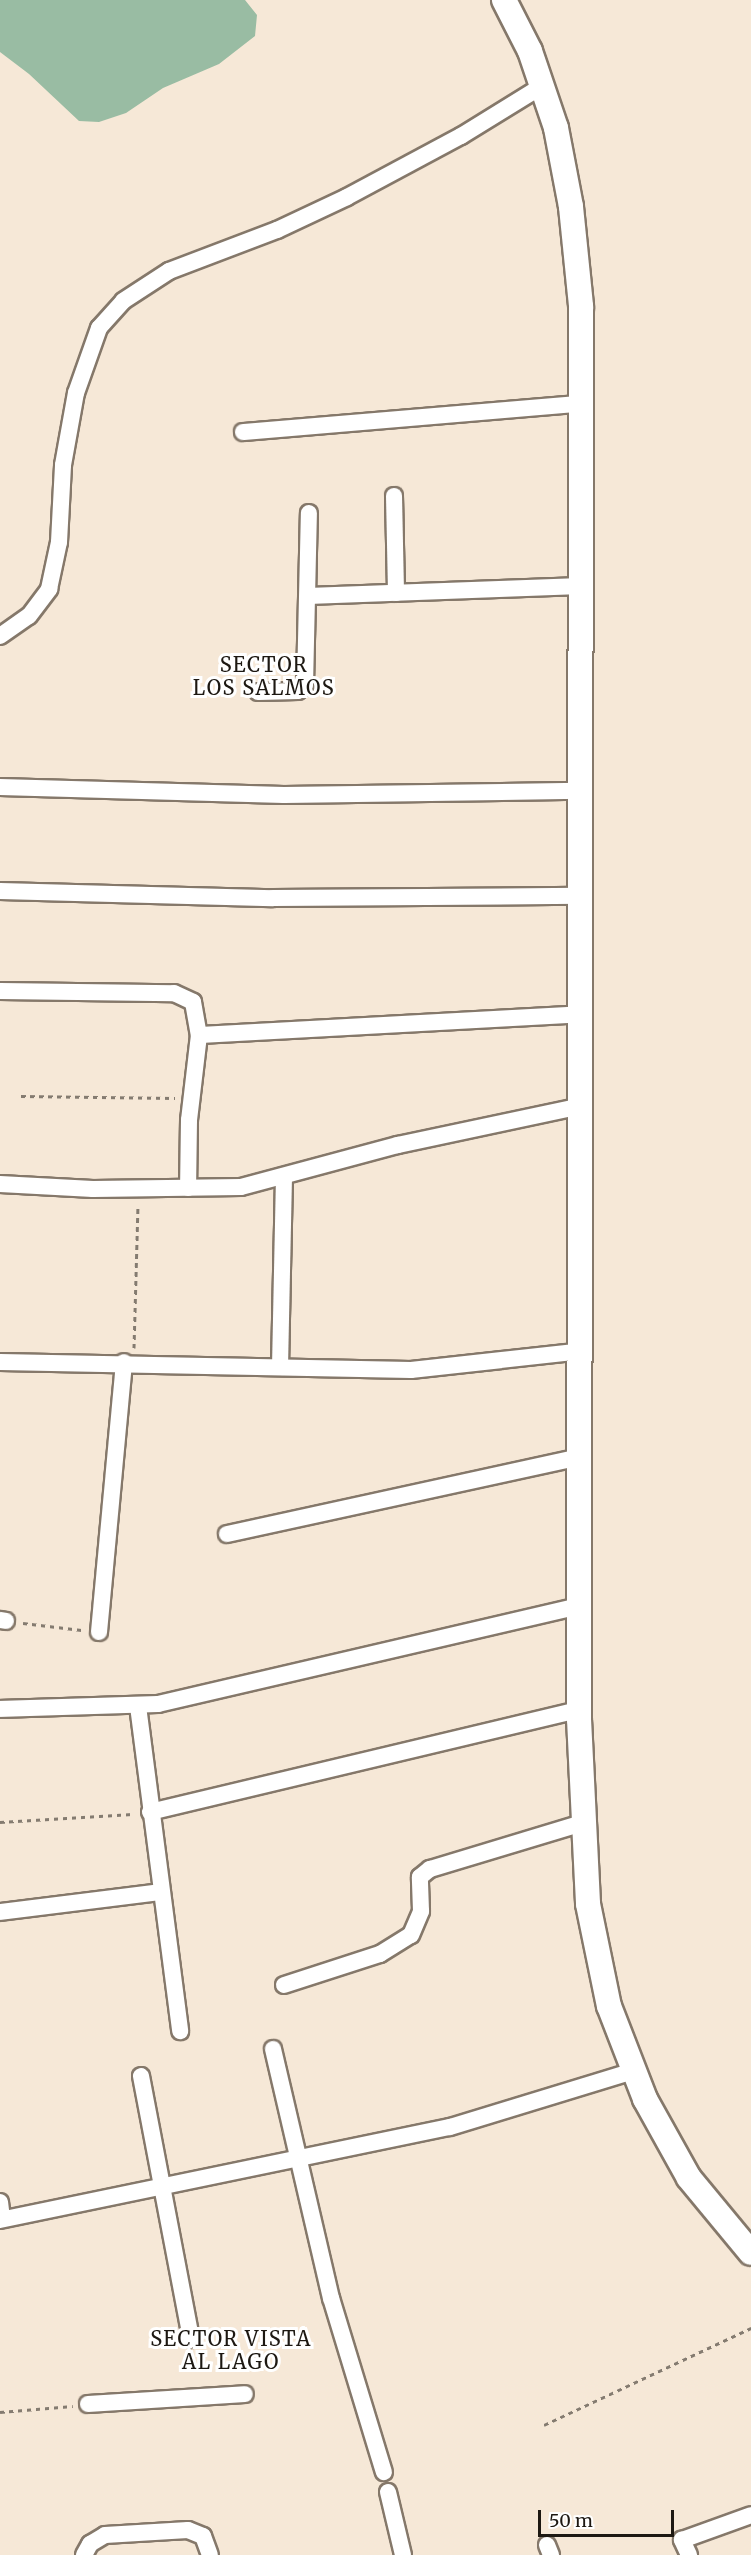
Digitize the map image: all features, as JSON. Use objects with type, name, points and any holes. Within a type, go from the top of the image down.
[{"type":"street","points":[[504,0],[530,51],[563,157],[576,240],[580,306],[582,1351],[579,1710],[582,1823],[588,1904],[609,2006],[633,2071],[660,2129],[689,2178],[751,2253]]},
{"type":"street","points":[[0,636],[29,616],[49,589],[59,542],[63,465],[76,393],[99,328],[123,301],[169,271],[277,230],[347,197],[461,136],[542,86]]},
{"type":"street","points":[[243,432],[579,404]]},
{"type":"street","points":[[394,496],[396,593]]},
{"type":"street","points":[[258,692],[298,691],[305,685],[309,596],[309,513]]},
{"type":"street","points":[[309,596],[580,586]]},
{"type":"street","points":[[0,787],[284,795],[580,790]]},
{"type":"street","points":[[0,891],[273,898],[581,896]]},
{"type":"street","points":[[0,991],[174,993],[193,1002],[199,1035],[192,1098],[188,1188]]},
{"type":"street","points":[[199,1035],[582,1014]]},
{"type":"street","points":[[0,1184],[139,1188],[241,1187],[398,1145],[582,1106]]},
{"type":"street","points":[[280,1367],[284,1176]]},
{"type":"street","points":[[0,1362],[129,1362],[411,1370],[582,1351]]},
{"type":"street","points":[[99,1632],[129,1362]]},
{"type":"street","points":[[227,1534],[580,1456]]},
{"type":"street","points":[[0,1709],[138,1706],[274,1679],[580,1606]]},
{"type":"street","points":[[138,1706],[160,1892],[180,2031]]},
{"type":"street","points":[[150,1812],[579,1710]]},
{"type":"street","points":[[284,1985],[380,1954],[411,1935],[421,1911],[420,1877],[429,1869],[582,1823]]},
{"type":"street","points":[[0,1912],[160,1892]]},
{"type":"street","points":[[273,2049],[331,2298],[384,2472]]},
{"type":"street","points":[[0,2202],[1,2220],[299,2160],[450,2127],[633,2071]]},
{"type":"street","points":[[141,2076],[190,2339]]},
{"type":"street","points":[[88,2404],[245,2394]]},
{"type":"street","points":[[388,2492],[402,2555]]},
{"type":"street","points":[[689,2555],[682,2540],[751,2515]]},
{"type":"street","points":[[84,2555],[90,2544],[105,2535],[188,2530],[203,2536],[210,2555]]},
{"type":"path","points":[[21,1096],[192,1098]]},
{"type":"path","points":[[129,1362],[139,1188]]},
{"type":"path","points":[[3,1620],[99,1632]]},
{"type":"path","points":[[0,1822],[150,1812]]},
{"type":"path","points":[[544,2425],[751,2328]]},
{"type":"path","points":[[0,2412],[88,2404]]},
{"type":"green space","points":[[0,0],[245,0],[257,15],[255,36],[219,64],[163,88],[126,113],[99,122],[79,121],[29,74],[0,52]]},
{"type":"district","name":"SECTOR LOS SALMOS","points":[[264,676]]},
{"type":"district","name":"SECTOR VISTA AL LAGO","points":[[231,2350]]}]
